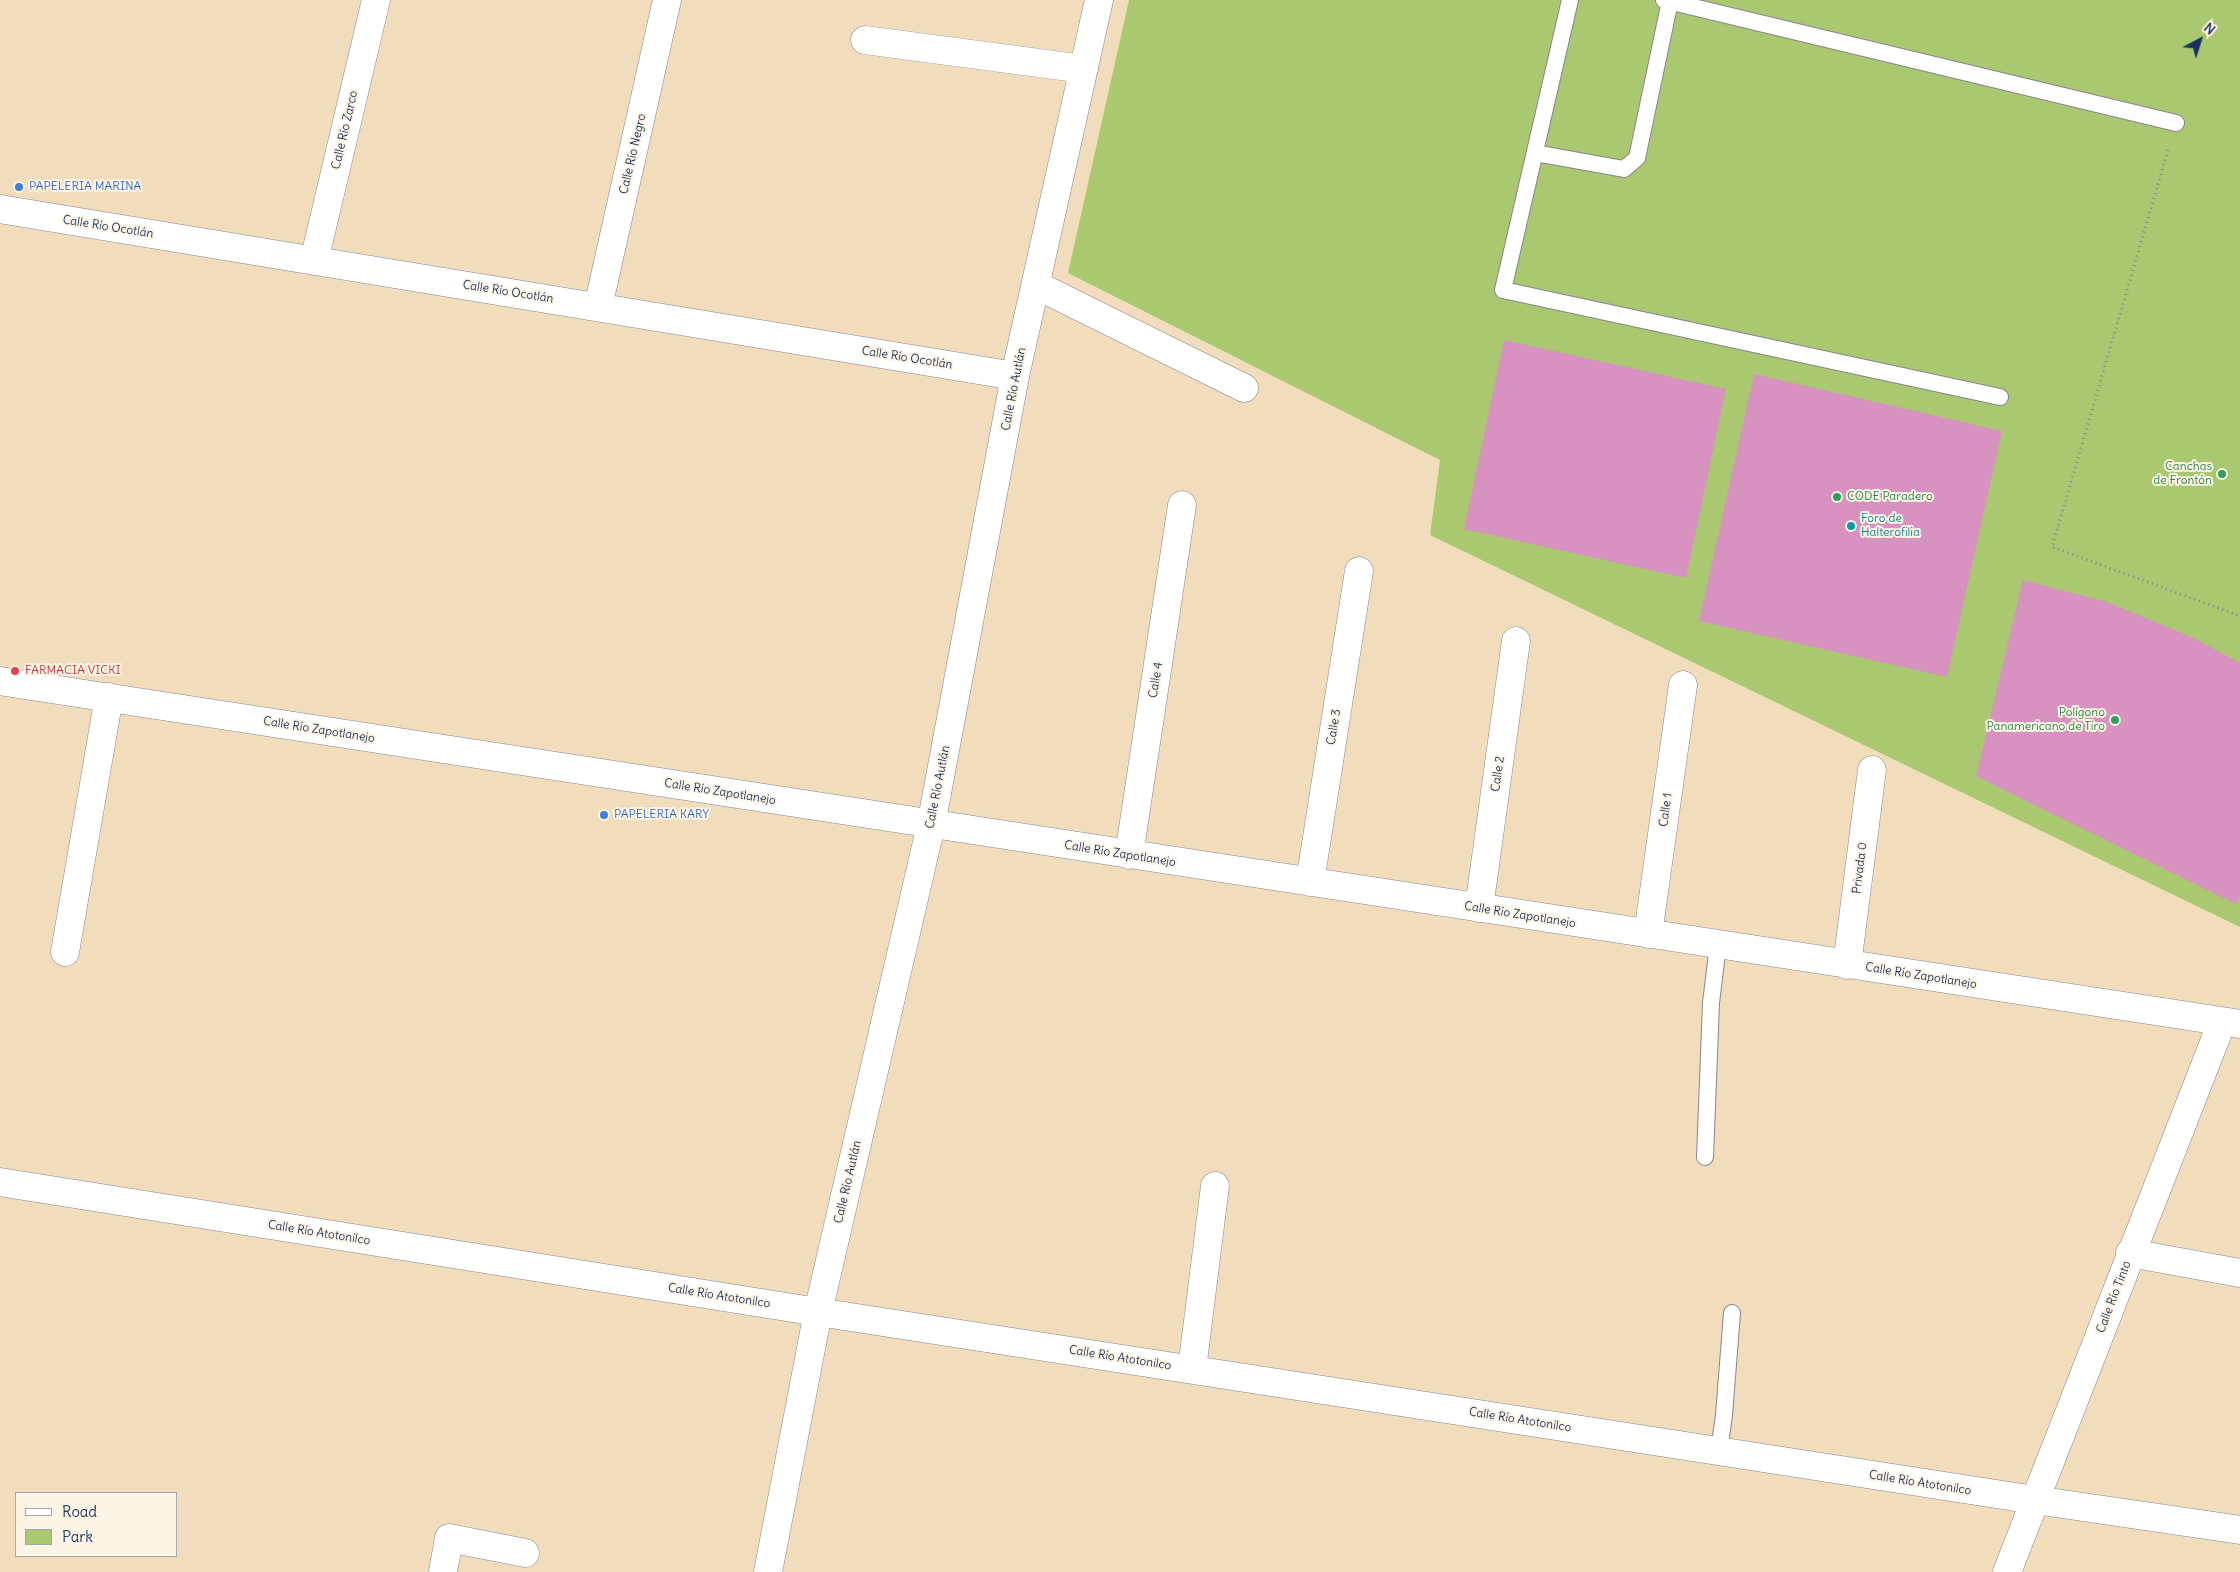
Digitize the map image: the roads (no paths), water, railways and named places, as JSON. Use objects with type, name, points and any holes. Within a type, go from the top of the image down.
[{"type":"street","name":"Calle Río Zarco","points":[[314,261],[376,0]]},
{"type":"street","name":"Calle Río Negro","points":[[598,307],[667,0]]},
{"type":"street","name":"Calle Río Autlán","points":[[768,1572],[818,1312],[931,825],[1016,376],[1099,0]]},
{"type":"street","points":[[865,40],[1084,69]]},
{"type":"street","name":"Calle Río Ocotlán","points":[[0,209],[1016,376]]},
{"type":"street","points":[[1036,285],[1244,388]]},
{"type":"street","name":"Calle 4","points":[[1129,855],[1182,505]]},
{"type":"street","name":"Calle 3","points":[[1310,882],[1359,572]]},
{"type":"street","name":"Calle 2","points":[[1479,908],[1516,641]]},
{"type":"street","name":"Calle Río Zapotlanejo","points":[[0,681],[2231,1023]]},
{"type":"street","name":"Calle 1","points":[[1648,934],[1683,685]]},
{"type":"street","points":[[65,952],[109,697]]},
{"type":"street","name":"Privada 0","points":[[1847,965],[1872,770]]},
{"type":"street","name":"Calle Río Tinto","points":[[2006,1572],[2130,1253],[2231,1023]]},
{"type":"street","name":"Calle Río Atotonilco","points":[[0,1182],[818,1312],[2034,1500],[2240,1530]]},
{"type":"street","points":[[1192,1369],[1215,1186]]},
{"type":"street","points":[[2130,1253],[2240,1273]]},
{"type":"street","points":[[443,1572],[449,1538],[525,1553]]},
{"type":"lane","points":[[1570,0],[1503,290],[2000,397]]},
{"type":"lane","points":[[1535,153],[1624,169],[1636,158],[1667,1],[2176,123]]},
{"type":"lane","points":[[1706,1157],[1711,1003],[1718,945]]},
{"type":"lane","points":[[1719,1451],[1724,1415],[1732,1313]]},
{"type":"place","name":"PAPELERIA MARINA","points":[[19,187]]},
{"type":"place","name":"Canchas de Frontón","points":[[2222,474]]},
{"type":"place","name":"CODE Paradero","points":[[1837,497]]},
{"type":"place","name":"Foro de Halterofilia","points":[[1851,526]]},
{"type":"place","name":"FARMACIA VICKI","points":[[15,671]]},
{"type":"place","name":"Polígono Panamericano de Tiro","points":[[2115,720]]},
{"type":"place","name":"PAPELERIA KARY","points":[[604,815]]}]
